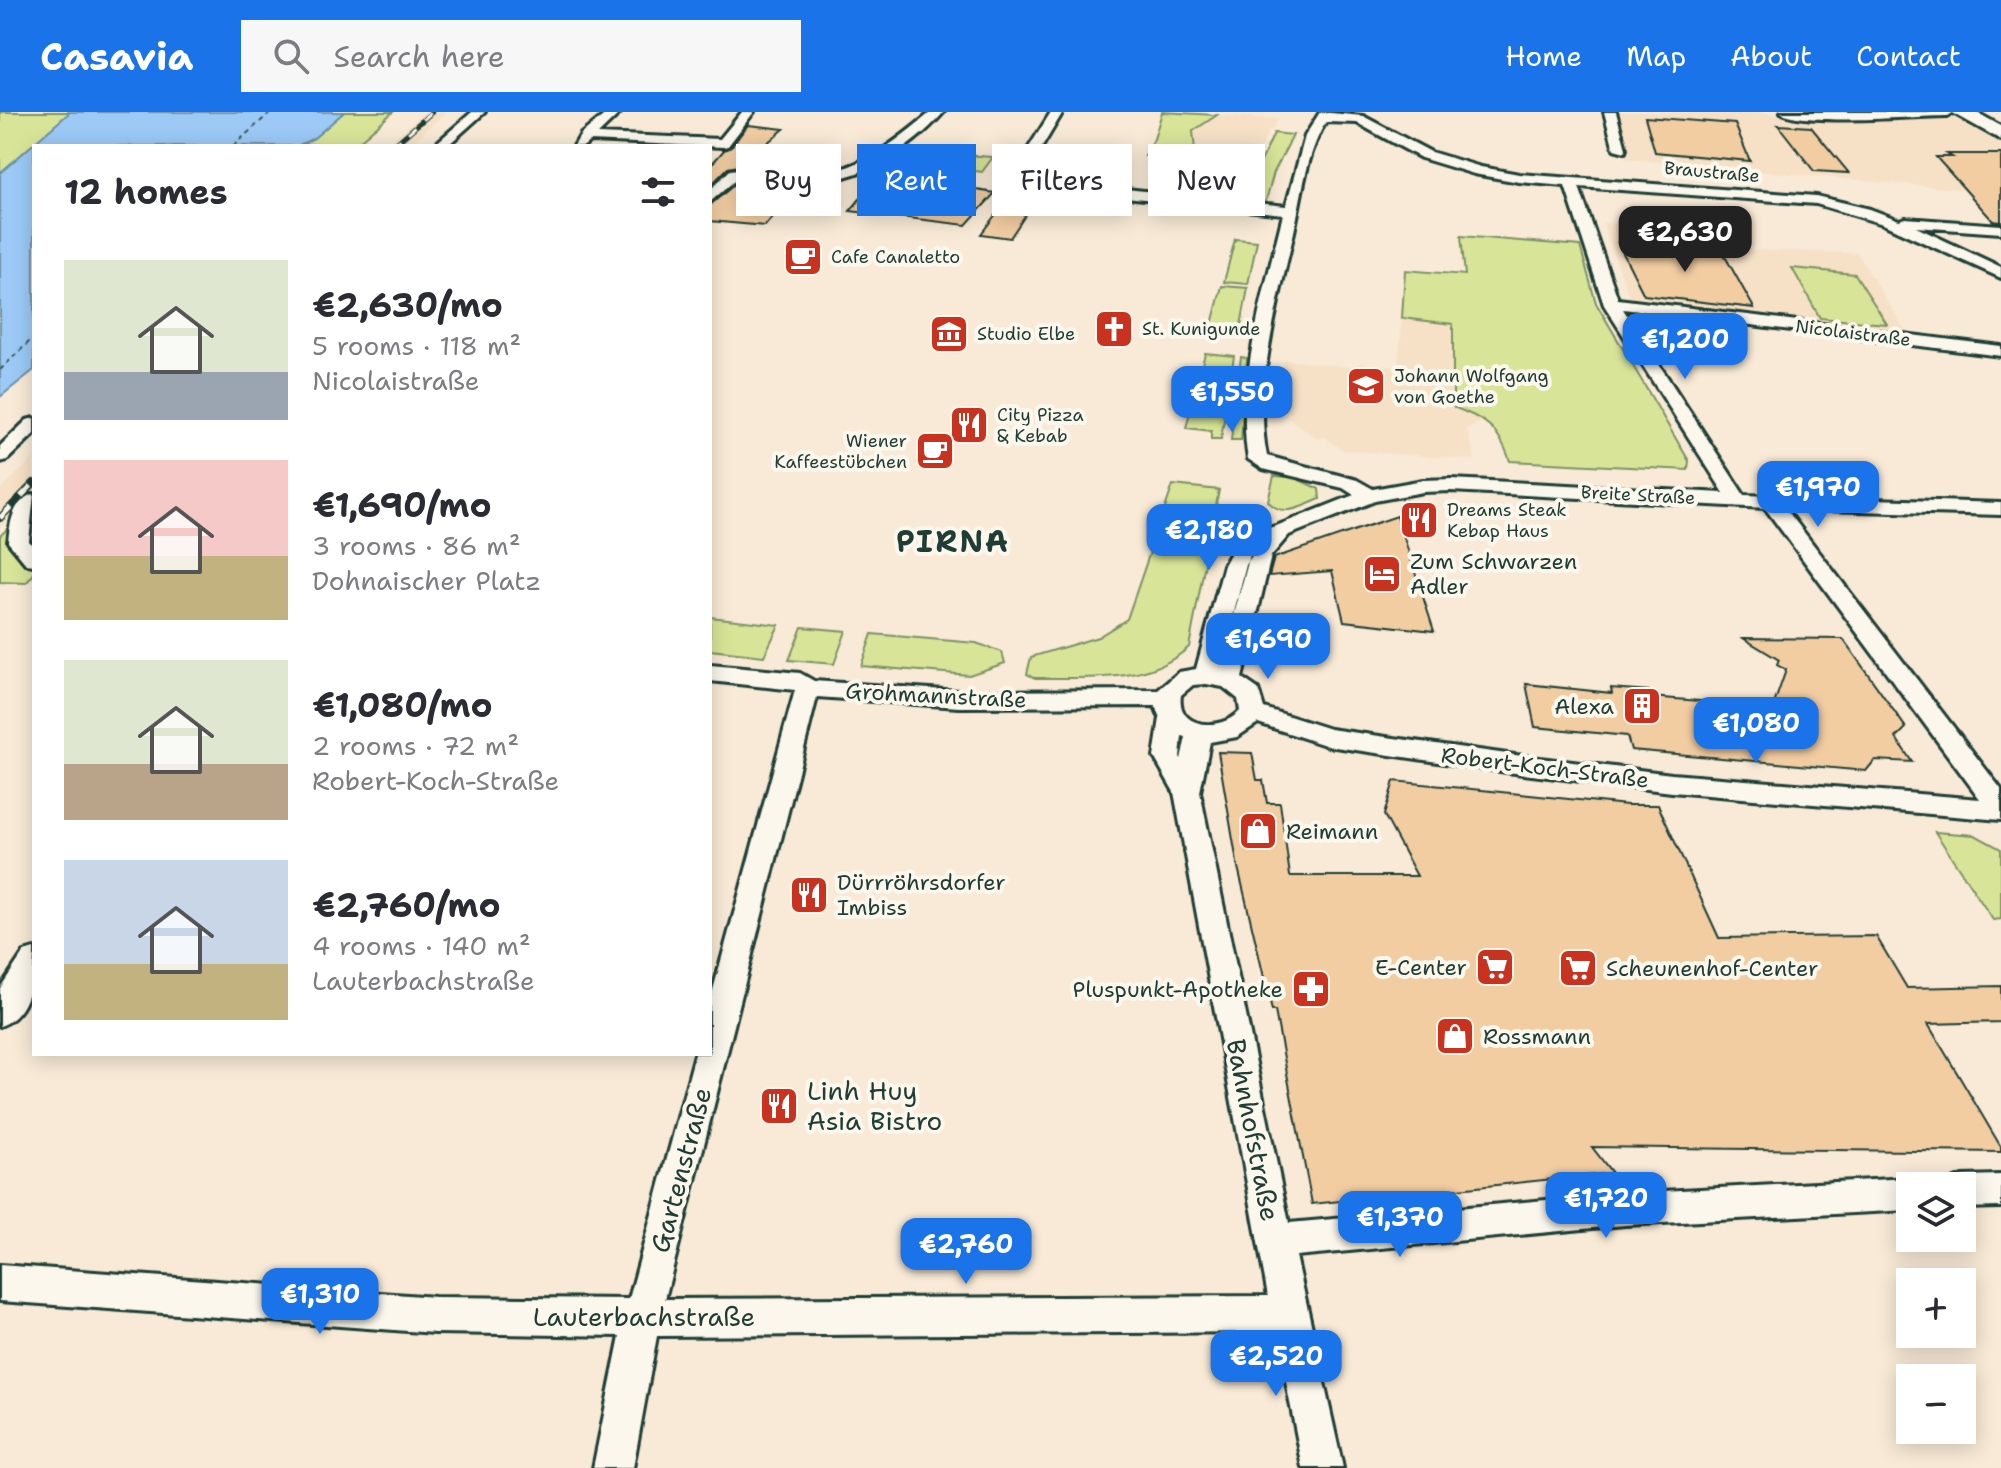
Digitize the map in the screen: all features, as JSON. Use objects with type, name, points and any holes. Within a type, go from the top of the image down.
[{"type":"main road","points":[[1961,112],[2001,134]]},
{"type":"street","points":[[441,144],[479,112]]},
{"type":"street","points":[[581,142],[615,112]]},
{"type":"street","points":[[581,142],[723,143],[748,112]]},
{"type":"street","points":[[712,196],[735,173],[823,178],[847,174],[874,162],[938,112]]},
{"type":"street","points":[[1038,144],[1057,112]]},
{"type":"street","points":[[1610,112],[1620,149]]},
{"type":"street","points":[[1787,112],[1841,115],[1948,112]]},
{"type":"street","points":[[1354,116],[1323,119],[1306,150],[1253,409],[1253,442],[1258,459],[1270,465],[1350,484],[1370,496]]},
{"type":"street","name":"Braustraße","points":[[1354,116],[1409,148],[1479,171],[1571,182],[1816,200],[1859,208],[2001,273]]},
{"type":"street","points":[[1571,182],[1611,303],[1738,500]]},
{"type":"street","points":[[1132,194],[1292,211]]},
{"type":"street","points":[[1894,222],[2001,229]]},
{"type":"street","name":"Nicolaistraße","points":[[1611,303],[2001,351]]},
{"type":"street","points":[[0,456],[32,426]]},
{"type":"street","name":"Breite Straße","points":[[1218,679],[1261,555],[1282,531],[1370,496],[1423,486],[1451,485],[1771,502],[2001,509]]},
{"type":"street","points":[[32,502],[22,515],[18,542],[32,557]]},
{"type":"street","points":[[1771,502],[2001,809]]},
{"type":"street","name":"Grohmannstraße","points":[[712,673],[800,681],[807,688],[959,699],[1169,708]]},
{"type":"street","points":[[1218,679],[1249,695],[1245,722],[1213,735],[1199,733],[1169,708],[1180,682],[1218,679]]},
{"type":"street","name":"Gartenstraße","points":[[712,1051],[807,688]]},
{"type":"street","name":"Bahnhofstraße","points":[[1169,708],[1167,757],[1187,792],[1323,1468]]},
{"type":"street","name":"Robert-Koch-Straße","points":[[1245,722],[1284,738],[1328,737],[1672,783],[2001,809]]},
{"type":"street","name":"Bahnhofstraße","points":[[1187,792],[1199,733]]},
{"type":"street","points":[[0,1013],[32,964]]},
{"type":"street","name":"Gartenstraße","points":[[613,1468],[642,1318],[711,1056]]},
{"type":"street","points":[[1976,1192],[2001,1191]]},
{"type":"street","points":[[1275,1241],[1609,1210],[1896,1195]]},
{"type":"street","name":"Lauterbachstraße","points":[[0,1283],[435,1315],[642,1318],[1290,1314]]},
{"type":"shaded area","points":[[425,112],[446,112],[411,144],[388,144]]},
{"type":"shaded area","points":[[1162,112],[1278,119],[1263,144],[1151,144]]},
{"type":"shaded area","points":[[1616,112],[1760,112],[1819,121],[1950,118],[2001,141],[2001,193],[1625,159]]},
{"type":"shaded area","points":[[1603,223],[1727,234],[1737,250],[1857,253],[1907,333],[1636,300],[1629,296]]},
{"type":"shaded area","name":"Johann Wolfgang von Goethe","points":[[1402,318],[1453,323],[1453,406],[1486,420],[1467,429],[1475,460],[1342,450],[1325,437],[1318,439],[1287,417],[1293,415],[1276,404],[1284,360],[1358,368],[1359,363],[1398,367]]},
{"type":"shaded area","points":[[32,460],[32,494],[0,527],[0,490]]},
{"type":"green space","points":[[0,112],[71,112],[32,144],[0,173]]},
{"type":"green space","points":[[344,112],[393,112],[356,144],[301,144],[314,138]]},
{"type":"green space","points":[[1162,112],[1217,115],[1193,131],[1194,144],[1151,144]]},
{"type":"green space","points":[[1274,133],[1293,135],[1274,172],[1265,204],[1265,153]]},
{"type":"green space","points":[[976,156],[992,157],[992,158],[982,172],[976,171]]},
{"type":"green space","points":[[1461,236],[1580,246],[1596,303],[1689,461],[1688,470],[1510,461],[1501,440],[1489,426],[1453,407],[1453,324],[1402,318],[1405,270],[1465,275]]},
{"type":"green space","points":[[1235,239],[1257,241],[1248,284],[1224,282]]},
{"type":"green space","points":[[1792,268],[1855,274],[1887,324],[1820,318]]},
{"type":"green space","points":[[1222,286],[1248,288],[1240,331],[1211,328]]},
{"type":"green space","points":[[1205,353],[1234,356],[1221,439],[1211,439],[1211,431],[1186,428]]},
{"type":"green space","points":[[1241,357],[1247,358],[1241,440],[1231,440]]},
{"type":"green space","points":[[1274,476],[1293,477],[1319,489],[1320,499],[1293,509],[1274,506],[1268,501]]},
{"type":"green space","points":[[1173,485],[1219,490],[1189,647],[1155,668],[1136,673],[1075,678],[1035,678],[1027,674],[1031,657],[1098,637],[1127,619]]},
{"type":"green space","points":[[7,529],[11,530],[10,545],[32,565],[32,576],[26,583],[0,582],[0,536]]},
{"type":"green space","points":[[712,617],[779,625],[764,656],[712,650]]},
{"type":"green space","points":[[802,627],[846,631],[834,664],[789,660]]},
{"type":"green space","points":[[872,634],[976,643],[1002,652],[1005,663],[969,675],[861,666]]},
{"type":"green space","points":[[1935,832],[1975,835],[2001,849],[2001,919],[1993,920]]},
{"type":"water","points":[[70,112],[344,112],[314,138],[301,144],[33,144]]},
{"type":"water","points":[[32,145],[32,372],[0,397],[0,173]]},
{"type":"building","points":[[1645,117],[1735,124],[1750,161],[1655,152]]},
{"type":"building","points":[[748,125],[784,129],[766,144],[736,144],[736,167],[728,168],[712,184],[712,164],[724,150],[730,148]]},
{"type":"building","points":[[1778,125],[1811,127],[1849,173],[1814,171]]},
{"type":"building","points":[[1947,154],[2001,154],[2001,222],[1993,221],[1936,157],[1952,157]]},
{"type":"building","points":[[735,184],[736,216],[773,216],[765,226],[712,221],[712,203]]},
{"type":"building","points":[[976,190],[992,193],[976,214]]},
{"type":"building","points":[[891,216],[974,216],[966,225]]},
{"type":"building","points":[[994,216],[1025,216],[1010,238],[981,234]]},
{"type":"building","points":[[1618,243],[1722,251],[1754,308],[1644,295]]},
{"type":"building","name":"Zum Schwarzen Adler","points":[[1397,516],[1434,631],[1344,621],[1332,571],[1269,576],[1274,558]]},
{"type":"building","name":"Alexa","points":[[1743,638],[1843,639],[1906,728],[1896,738],[1912,762],[1875,760],[1866,771],[1631,750],[1627,736],[1535,727],[1526,684],[1612,693],[1611,688],[1649,691],[1651,697],[1773,707],[1786,670],[1777,665],[1779,660]]},
{"type":"building","name":"Scheunenhof-Center","points":[[1218,752],[1252,753],[1257,780],[1263,780],[1267,803],[1280,803],[1290,876],[1417,876],[1384,815],[1394,781],[1627,805],[1658,805],[1719,938],[1876,936],[1907,988],[2001,986],[2001,1022],[1928,1024],[2001,1147],[2001,1152],[1592,1147],[1612,1173],[1312,1204],[1275,1011],[1272,1011],[1237,863]]},
{"type":"ferry route","points":[[235,144],[271,112]]},
{"type":"ferry route","points":[[0,370],[32,339]]},
{"type":"railway","points":[[395,144],[432,112]]},
{"type":"railway","points":[[0,518],[32,485]]},
{"type":"place","name":"Cafe Canaletto","points":[[803,257]]},
{"type":"place","name":"St. Kunigunde","points":[[1114,329]]},
{"type":"place","name":"Studio Elbe","points":[[949,334]]},
{"type":"place","name":"Johann Wolfgang von Goethe","points":[[1366,386]]},
{"type":"place","name":"City Pizza & Kebab","points":[[969,425]]},
{"type":"place","name":"Wiener Kaffeestübchen","points":[[935,451]]},
{"type":"place","name":"Dreams Steak Kebap Haus","points":[[1419,520]]},
{"type":"place","name":"Zum Schwarzen Adler","points":[[1382,574]]},
{"type":"place","name":"Alexa","points":[[1642,706]]},
{"type":"place","name":"Reimann","points":[[1258,831]]},
{"type":"place","name":"Dürrröhrsdorfer Imbiss","points":[[809,895]]},
{"type":"place","name":"E-Center","points":[[1495,967]]},
{"type":"place","name":"Scheunenhof-Center","points":[[1578,968]]},
{"type":"place","name":"Pluspunkt-Apotheke","points":[[1311,989]]},
{"type":"place","name":"Rossmann","points":[[1455,1036]]},
{"type":"place","name":"Linh Huy Asia Bistro","points":[[779,1106]]},
{"type":"district","name":"PIRNA","points":[[953,542]]}]
